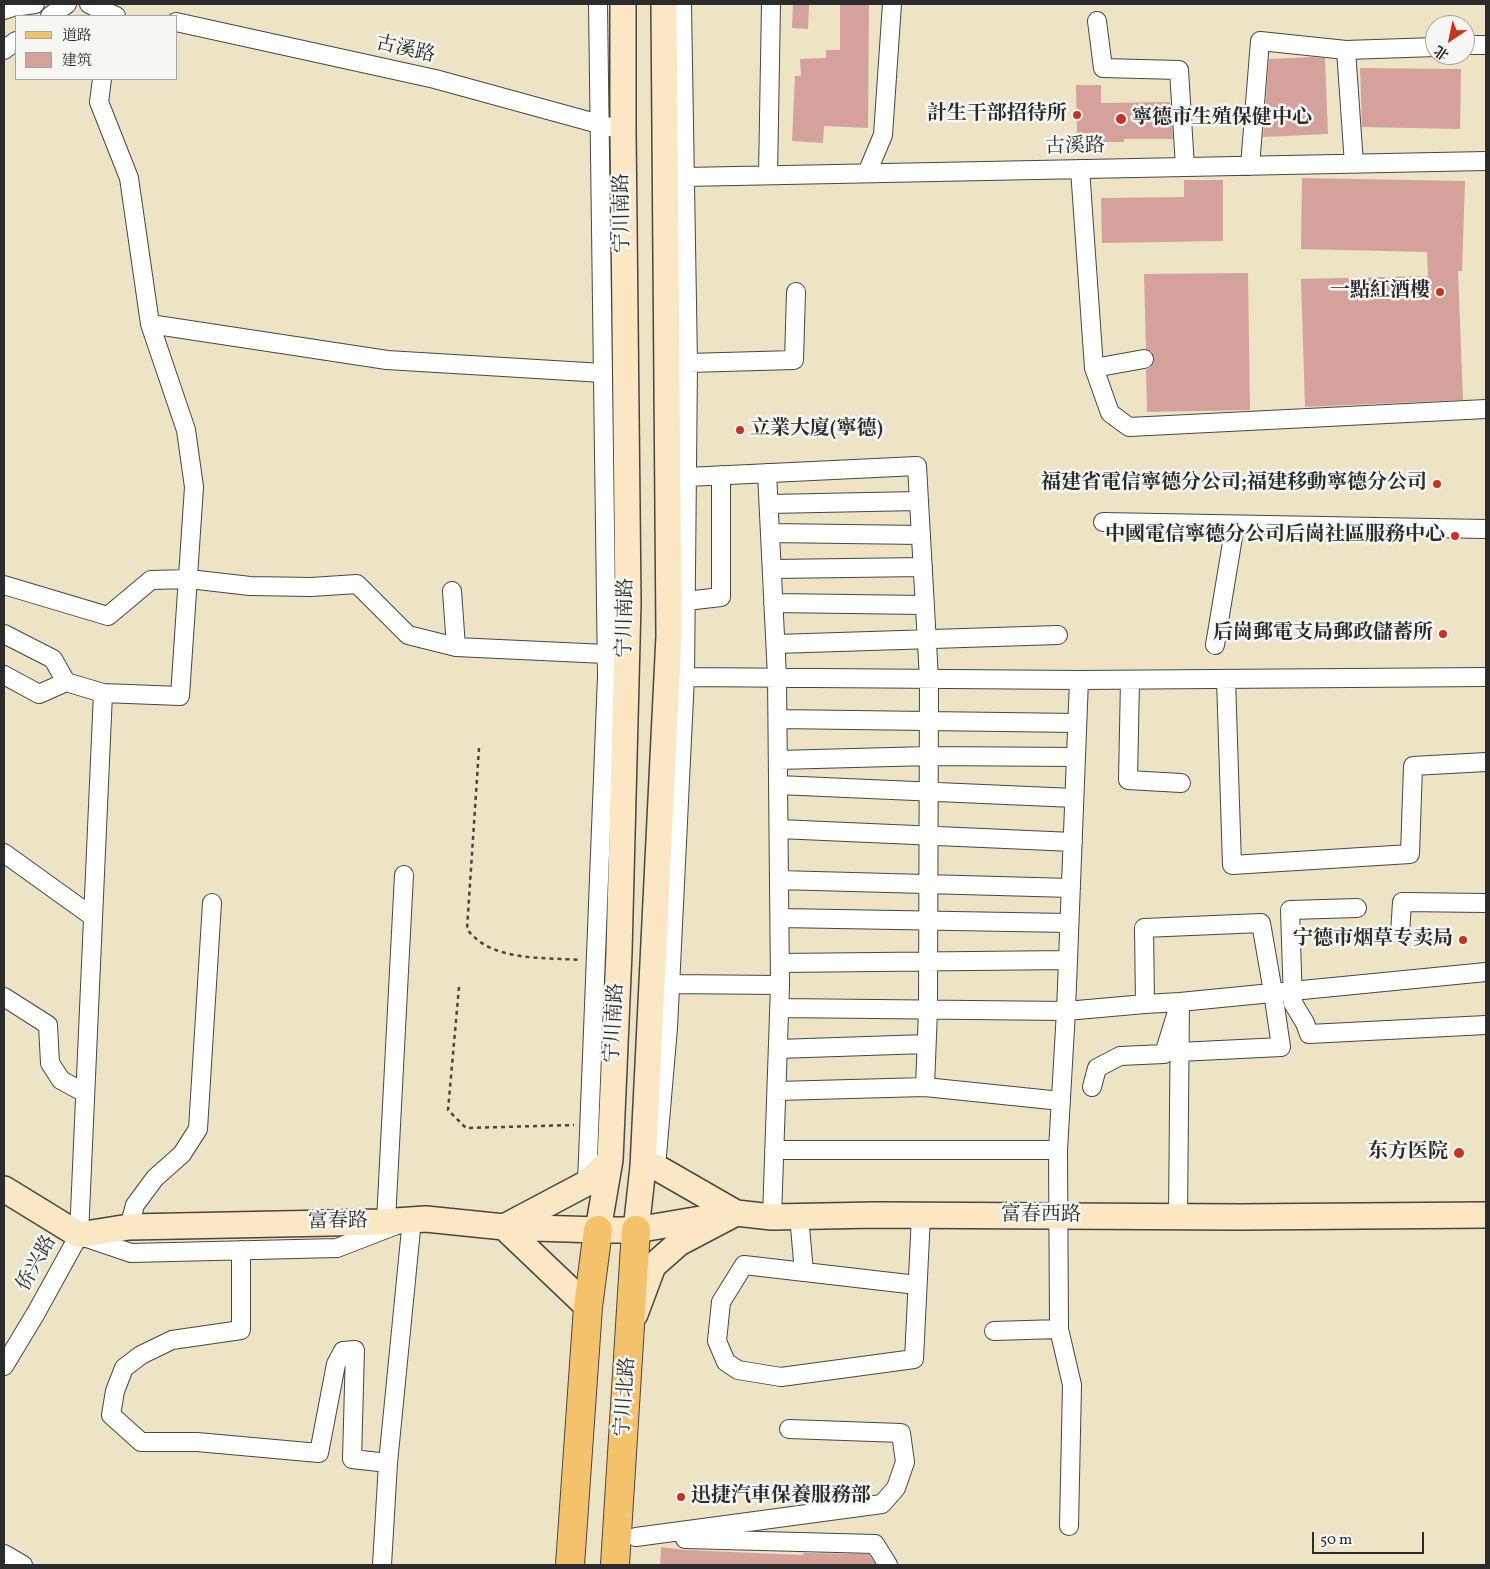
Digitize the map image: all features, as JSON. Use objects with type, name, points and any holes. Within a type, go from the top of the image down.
[{"type":"main road","name":"宁川南路","points":[[598,1230],[610,1160],[619,952],[628,604],[611,127],[623,4]]},
{"type":"main road","name":"宁川南路","points":[[636,1230],[650,1167],[669,636],[675,175],[664,4]]},
{"type":"main road","points":[[588,1307],[504,1227],[587,1183],[610,1160]]},
{"type":"main road","points":[[650,1167],[736,1213]]},
{"type":"main road","points":[[4,1190],[79,1235]]},
{"type":"main road","points":[[632,1323],[653,1266],[679,1243],[736,1213]]},
{"type":"main road","name":"富春西路","points":[[598,1230],[636,1230],[736,1213],[772,1217],[1486,1215]]},
{"type":"main road","name":"富春路","points":[[79,1235],[129,1227],[412,1219],[504,1227],[598,1230]]},
{"type":"main road","points":[[570,1565],[588,1307],[598,1230]]},
{"type":"main road","name":"宁川北路","points":[[615,1565],[626,1537],[636,1230]]},
{"type":"street","points":[[4,10],[35,4]]},
{"type":"street","points":[[51,15],[67,4]]},
{"type":"street","points":[[89,4],[114,15]]},
{"type":"street","points":[[587,1183],[597,961],[606,654],[603,373],[611,127],[598,4]]},
{"type":"street","points":[[650,1167],[668,1028],[685,677],[688,363],[675,175],[682,4]]},
{"type":"street","points":[[768,175],[771,4]]},
{"type":"street","points":[[867,173],[883,135],[892,4]]},
{"type":"street","points":[[1097,21],[1103,68],[1179,70],[1185,167]]},
{"type":"street","name":"古溪路","points":[[178,22],[436,79],[611,127]]},
{"type":"street","points":[[4,50],[15,41]]},
{"type":"street","points":[[1250,166],[1260,41],[1346,50],[1425,47]]},
{"type":"street","points":[[1346,50],[1354,164]]},
{"type":"street","points":[[4,676],[40,694],[66,682],[103,693],[180,696],[194,486],[186,430],[150,324],[129,178],[99,102],[102,80]]},
{"type":"street","name":"古溪路","points":[[675,175],[768,175],[1486,161]]},
{"type":"street","points":[[1080,169],[1094,368],[1110,413],[1129,427],[1486,409]]},
{"type":"street","points":[[688,363],[794,360],[796,292]]},
{"type":"street","points":[[150,324],[387,360],[603,373]]},
{"type":"street","points":[[1094,368],[1144,358]]},
{"type":"street","points":[[687,477],[917,466],[929,679],[928,1010],[925,1087]]},
{"type":"street","points":[[767,473],[777,678],[780,918],[780,1008],[772,1217]]},
{"type":"street","points":[[686,601],[721,597],[721,476]]},
{"type":"street","points":[[769,504],[919,501]]},
{"type":"street","points":[[1103,522],[1486,529]]},
{"type":"street","points":[[1215,645],[1235,524]]},
{"type":"street","points":[[770,533],[921,535]]},
{"type":"street","points":[[772,568],[923,567]]},
{"type":"street","points":[[4,585],[108,616],[152,580],[189,579],[250,586],[311,587],[357,584],[408,635],[456,647],[606,654]]},
{"type":"street","points":[[452,591],[456,647]]},
{"type":"street","points":[[774,603],[925,606]]},
{"type":"street","points":[[4,634],[53,659],[66,682]]},
{"type":"street","points":[[776,644],[1058,635]]},
{"type":"street","points":[[685,677],[1079,680],[1486,677]]},
{"type":"street","points":[[1226,679],[1232,865],[1410,854],[1414,766],[1486,762]]},
{"type":"street","points":[[1069,1526],[1072,1385],[1059,1329],[1058,1150],[1066,1011],[1079,680]]},
{"type":"street","points":[[1130,680],[1128,780],[1181,783]]},
{"type":"street","points":[[103,693],[79,1235],[131,1253],[337,1248],[412,1219],[388,1463],[382,1565]]},
{"type":"street","points":[[778,718],[1077,723]]},
{"type":"street","points":[[778,760],[929,756],[1076,757]]},
{"type":"street","points":[[778,785],[1074,798]]},
{"type":"street","points":[[779,830],[1073,842]]},
{"type":"street","points":[[4,853],[93,917]]},
{"type":"street","points":[[386,1221],[404,875]]},
{"type":"street","points":[[779,880],[1071,888]]},
{"type":"street","points":[[1400,934],[1402,902],[1486,903]]},
{"type":"street","points":[[129,1227],[135,1205],[155,1178],[182,1154],[198,1129],[212,903]]},
{"type":"street","points":[[1357,908],[1290,910],[1293,1003],[1305,1022],[1309,1034],[1486,1025]]},
{"type":"street","points":[[780,918],[1069,923]]},
{"type":"street","points":[[1145,1004],[1144,928],[1261,923],[1281,1047],[1179,1052]]},
{"type":"street","points":[[780,963],[928,963],[1068,960]]},
{"type":"street","points":[[780,1008],[1066,1011],[1180,1002],[1486,972]]},
{"type":"street","points":[[669,984],[780,985]]},
{"type":"street","points":[[4,997],[48,1025],[50,1063],[61,1080],[85,1093]]},
{"type":"street","points":[[1178,1217],[1180,1002]]},
{"type":"street","points":[[1092,1087],[1097,1068],[1120,1056],[1164,1054],[1180,1002]]},
{"type":"street","points":[[778,1049],[926,1044]]},
{"type":"street","points":[[777,1091],[925,1087],[1061,1101]]},
{"type":"street","points":[[774,1150],[1058,1150]]},
{"type":"street","points":[[799,1216],[804,1272]]},
{"type":"street","points":[[917,1285],[744,1265],[720,1302],[717,1341],[726,1362],[738,1370],[781,1377],[914,1359],[921,1216]]},
{"type":"street","name":"侨兴路","points":[[4,1366],[79,1235]]},
{"type":"street","points":[[241,1250],[241,1330],[172,1340],[141,1355],[124,1368],[115,1391],[111,1414],[141,1442],[197,1442],[319,1453],[336,1364],[343,1351],[355,1350],[352,1459],[388,1463]]},
{"type":"street","points":[[994,1331],[1059,1329]]},
{"type":"street","points":[[626,1537],[882,1504],[896,1488],[904,1462],[901,1433],[789,1429]]},
{"type":"street","points":[[626,1537],[875,1544],[888,1565]]},
{"type":"street","points":[[4,1554],[22,1565]]},
{"type":"path","points":[[479,748],[467,929],[475,940],[507,955],[597,961]]},
{"type":"path","points":[[459,987],[448,1110],[466,1128],[591,1124]]},
{"type":"building","points":[[793,4],[809,4],[808,29],[792,28]]},
{"type":"building","points":[[840,4],[869,4],[868,128],[824,126],[823,143],[792,141],[795,76],[801,76],[800,59],[826,58],[826,50],[840,50]]},
{"type":"building","points":[[1325,58],[1328,134],[1263,137],[1269,59]]},
{"type":"building","points":[[1360,68],[1461,69],[1460,129],[1362,127]]},
{"type":"building","points":[[1076,85],[1101,85],[1101,103],[1170,102],[1173,139],[1124,139],[1124,142],[1103,142],[1103,133],[1077,133]]},
{"type":"building","points":[[1302,178],[1465,181],[1462,271],[1458,271],[1463,400],[1305,407],[1301,279],[1428,276],[1427,252],[1301,249]]},
{"type":"building","points":[[1184,180],[1223,180],[1223,241],[1102,243],[1101,198],[1184,197]]},
{"type":"building","points":[[1248,273],[1250,410],[1147,412],[1146,369],[1151,367],[1154,358],[1152,352],[1146,349],[1144,274]]},
{"type":"building","points":[[661,1547],[685,1550],[803,1555],[803,1553],[869,1554],[876,1565],[660,1565]]},
{"type":"place","name":"計生干部招待所","points":[[1077,115]]},
{"type":"place","name":"寧德市生殖保健中心","points":[[1121,119]]},
{"type":"place","name":"一點紅酒樓","points":[[1440,292]]},
{"type":"place","name":"立業大廈(寧德)","points":[[740,430]]},
{"type":"place","name":"福建省電信寧德分公司;福建移動寧德分公司","points":[[1437,484]]},
{"type":"place","name":"中國電信寧德分公司后崗社區服務中心","points":[[1455,536]]},
{"type":"place","name":"后崗郵電支局郵政儲蓄所","points":[[1443,634]]},
{"type":"place","name":"宁德市烟草专卖局","points":[[1463,940]]},
{"type":"place","name":"东方医院","points":[[1459,1153]]},
{"type":"place","name":"迅捷汽車保養服務部","points":[[681,1497]]}]
